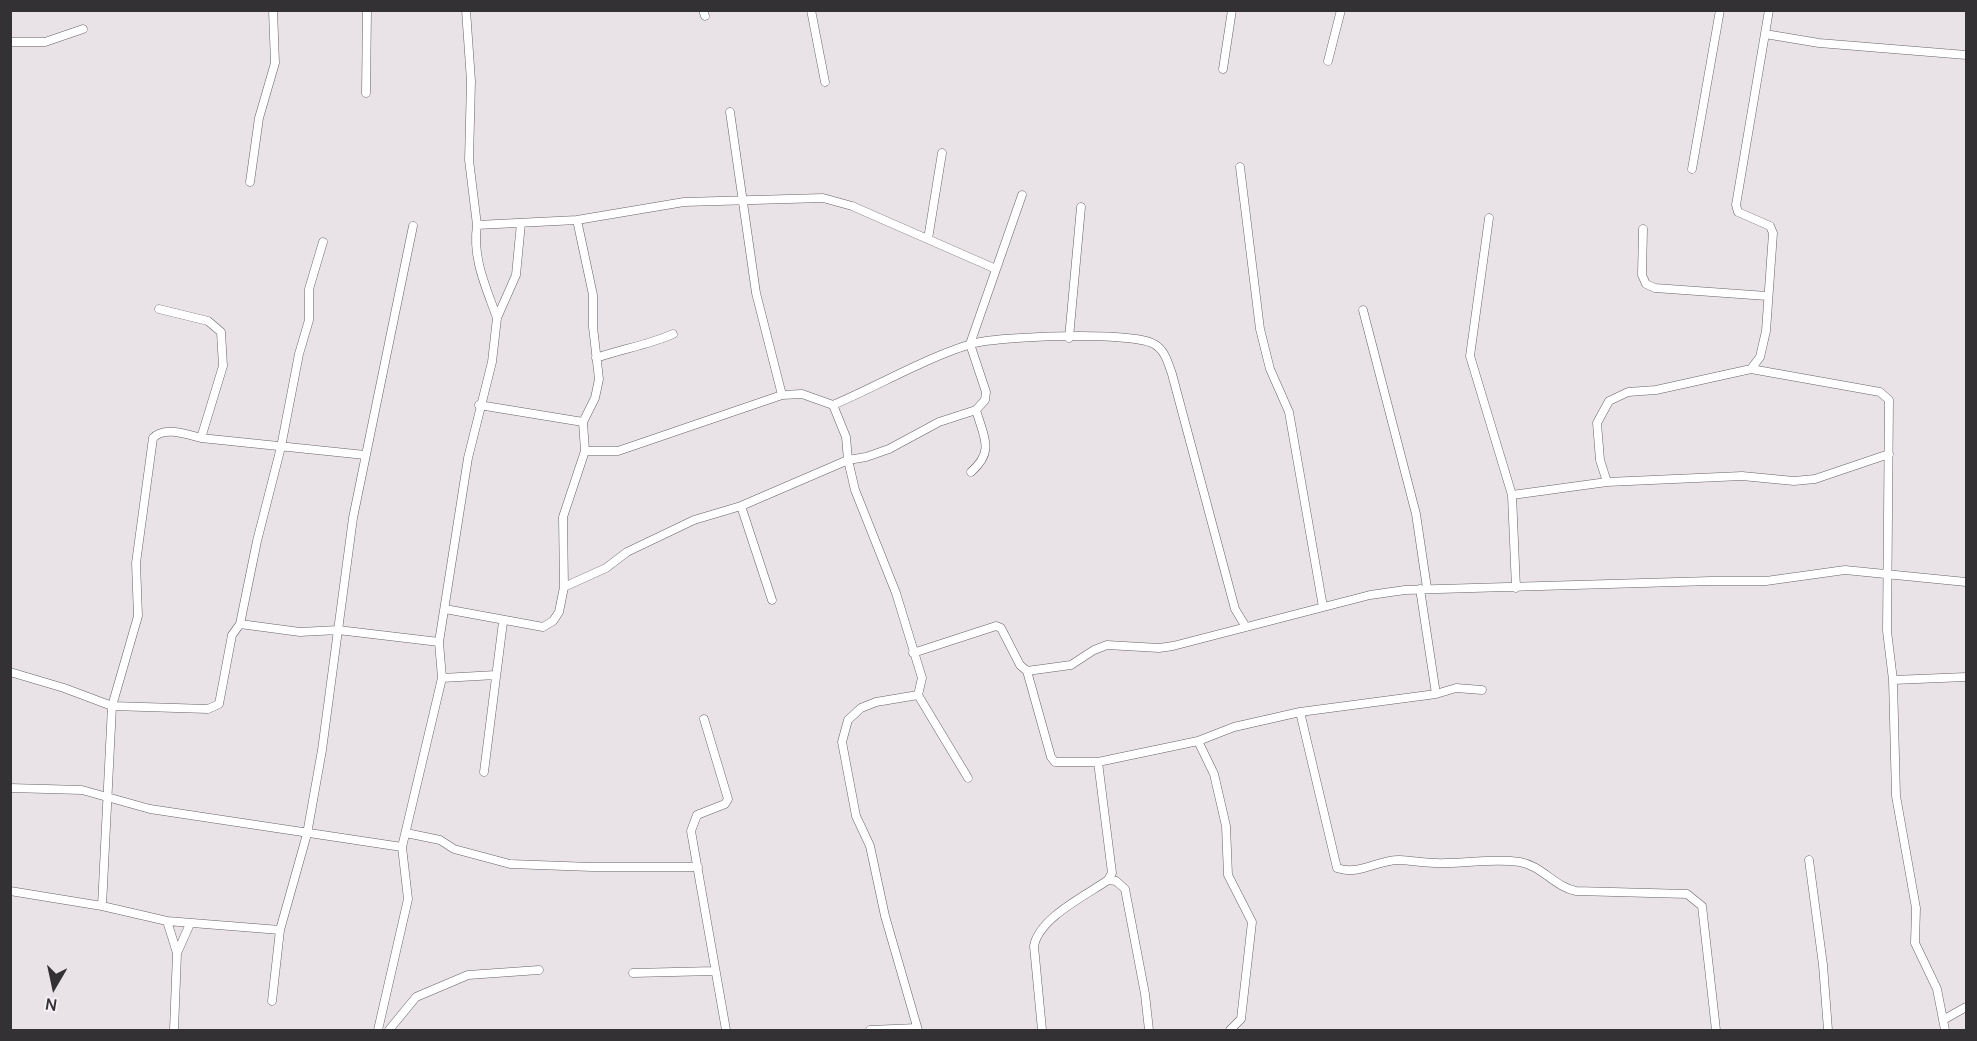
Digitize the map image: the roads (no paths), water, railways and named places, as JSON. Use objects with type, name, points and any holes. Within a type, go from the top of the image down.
[{"type":"street","points":[[250,182],[259,118],[275,63],[273,10]]},
{"type":"street","points":[[366,93],[368,10]]},
{"type":"street","points":[[466,10],[471,81],[469,160],[477,225],[474,241],[477,260],[497,318]]},
{"type":"street","points":[[811,10],[825,82]]},
{"type":"street","points":[[1223,69],[1232,10]]},
{"type":"street","points":[[1328,61],[1341,10]]},
{"type":"street","points":[[1692,169],[1720,10]]},
{"type":"street","points":[[1751,369],[1760,357],[1766,331],[1772,228],[1738,212],[1736,205],[1769,10]]},
{"type":"street","points":[[10,42],[45,42],[82,29]]},
{"type":"street","points":[[1765,34],[1819,43],[1966,55]]},
{"type":"street","points":[[730,112],[756,293],[782,396]]},
{"type":"street","points":[[927,239],[942,153]]},
{"type":"street","points":[[1240,168],[1260,328],[1270,369],[1289,412],[1323,607]]},
{"type":"street","points":[[564,587],[606,568],[627,552],[694,520],[741,506],[848,460],[866,458],[889,449],[939,422],[976,410],[985,400],[986,392],[970,344],[1022,195]]},
{"type":"street","points":[[477,225],[577,220],[684,202],[823,198],[852,206],[996,269]]},
{"type":"street","points":[[1069,338],[1081,207]]},
{"type":"street","points":[[1489,218],[1470,356],[1512,495],[1515,588]]},
{"type":"street","points":[[445,609],[503,622],[543,627],[553,621],[559,612],[564,587],[563,517],[585,451],[583,422],[595,398],[599,380],[593,295],[577,220]]},
{"type":"street","points":[[378,1030],[408,898],[402,847],[442,678],[439,642],[468,458],[479,405],[492,362],[497,318],[516,275],[521,223]]},
{"type":"street","points":[[272,1001],[280,930],[307,834],[329,703],[353,518],[413,226]]},
{"type":"street","points":[[1643,229],[1642,275],[1646,284],[1655,288],[1767,296]]},
{"type":"street","points":[[10,672],[64,688],[112,706],[208,709],[219,704],[232,635],[240,624],[257,541],[281,447],[299,354],[309,320],[309,289],[323,242]]},
{"type":"street","points":[[159,309],[208,321],[221,332],[223,366],[201,438]]},
{"type":"street","points":[[1363,310],[1416,514],[1436,694]]},
{"type":"street","points":[[596,358],[627,347],[649,344],[673,334]]},
{"type":"street","points":[[585,451],[618,451],[782,396],[802,394],[833,405],[908,372],[930,358],[988,339],[1121,339],[1152,343],[1163,352],[1184,411],[1203,495],[1208,503],[1234,609],[1246,627]]},
{"type":"street","points":[[1607,482],[1600,460],[1597,423],[1609,401],[1628,392],[1656,390],[1751,369],[1880,392],[1889,400],[1887,631],[1893,680],[1896,796],[1916,908],[1915,943],[1937,989],[1945,1030]]},
{"type":"street","points":[[479,405],[583,422]]},
{"type":"street","points":[[833,405],[846,437],[848,460],[855,490],[896,593],[922,678],[918,695],[968,778]]},
{"type":"street","points":[[971,472],[984,461],[987,452],[976,410]]},
{"type":"street","points":[[102,906],[112,706],[138,616],[136,563],[153,438],[162,432],[365,455]]},
{"type":"street","points":[[1512,495],[1607,482],[1742,476],[1794,481],[1815,479],[1889,454]]},
{"type":"street","points":[[741,506],[772,600]]},
{"type":"street","points":[[1027,671],[1071,665],[1107,645],[1159,648],[1370,595],[1424,589],[1766,581],[1845,570],[1966,582]]},
{"type":"street","points":[[484,772],[503,622]]},
{"type":"street","points":[[240,624],[300,632],[338,630],[439,642]]},
{"type":"street","points":[[913,653],[996,626],[1001,628],[1020,665],[1027,671],[1051,757],[1055,762],[1098,762],[1198,741],[1234,727],[1300,712],[1436,694],[1456,688],[1482,690]]},
{"type":"street","points":[[442,678],[496,675]]},
{"type":"street","points":[[1893,680],[1966,677]]},
{"type":"street","points":[[870,1030],[917,1029],[885,916],[870,846],[856,816],[842,742],[848,720],[861,708],[876,702],[918,695]]},
{"type":"street","points":[[1300,712],[1337,868],[1351,871],[1398,859],[1448,863],[1491,859],[1522,862],[1540,869],[1565,889],[1576,891],[1687,894],[1702,906],[1716,1030]]},
{"type":"street","points":[[704,719],[728,799],[725,804],[697,815],[692,823],[691,831],[726,1030]]},
{"type":"street","points":[[1198,741],[1214,774],[1226,826],[1228,874],[1252,922],[1241,1019],[1230,1030]]},
{"type":"street","points":[[1042,1030],[1034,946],[1036,934],[1044,924],[1108,880],[1112,873],[1098,762]]},
{"type":"street","points":[[10,788],[65,788],[109,797],[150,809],[402,847]]},
{"type":"street","points":[[406,833],[440,840],[454,849],[510,864],[698,867]]},
{"type":"street","points":[[1809,860],[1823,965],[1828,1030]]},
{"type":"street","points":[[1108,880],[1116,881],[1125,889],[1142,972],[1149,1030]]},
{"type":"street","points":[[10,891],[102,906],[167,921],[280,930]]},
{"type":"street","points":[[167,921],[177,953],[174,1030]]},
{"type":"street","points":[[177,953],[190,924]]},
{"type":"street","points":[[389,1030],[416,997],[468,975],[539,970]]},
{"type":"street","points":[[633,973],[714,971]]},
{"type":"street","points":[[1943,1020],[1966,1007]]}]
